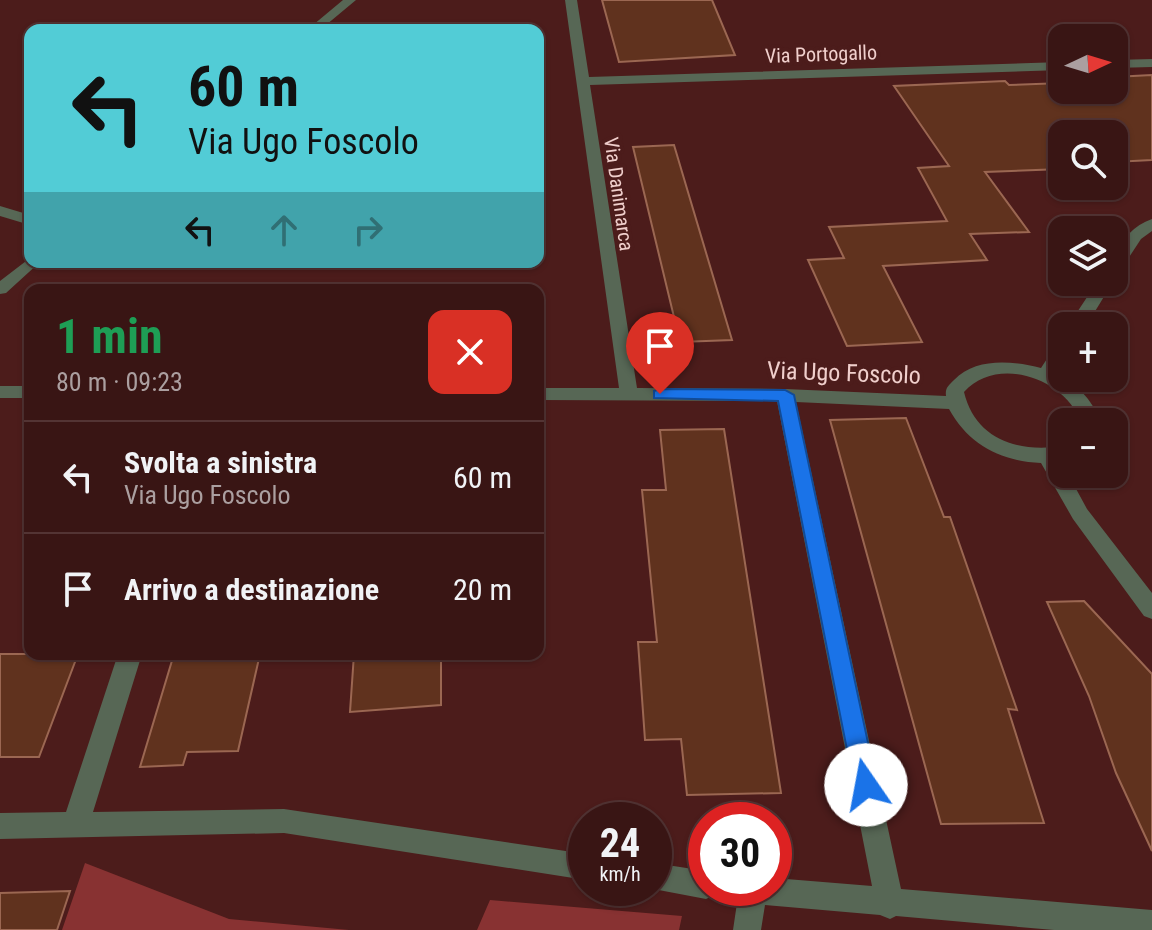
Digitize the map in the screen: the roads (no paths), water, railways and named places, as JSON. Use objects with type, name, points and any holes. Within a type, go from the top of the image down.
[{"type":"street","points":[[320,24],[350,0]]},
{"type":"street","name":"Via Danimarca","points":[[571,0],[629,394]]},
{"type":"street","points":[[1128,64],[1152,63]]},
{"type":"street","name":"Via Portogallo","points":[[582,81],[1048,66]]},
{"type":"street","points":[[0,211],[24,218]]},
{"type":"street","points":[[1128,247],[1135,236],[1152,224]]},
{"type":"street","points":[[0,289],[25,268]]},
{"type":"street","points":[[1048,455],[1011,452],[977,436],[956,413],[954,391],[970,375],[999,368],[1045,376],[1066,386],[1089,408]]},
{"type":"street","points":[[1045,376],[1048,371]]},
{"type":"street","points":[[0,392],[24,392]]},
{"type":"street","name":"Via Ugo Foscolo","points":[[544,394],[785,395],[955,403]]},
{"type":"street","points":[[785,395],[890,905]]},
{"type":"street","points":[[1069,488],[1080,514],[1152,610]]},
{"type":"street","points":[[75,825],[128,660]]},
{"type":"street","points":[[0,826],[284,821],[568,864]]},
{"type":"street","points":[[792,895],[1152,924]]},
{"type":"street","points":[[742,906],[747,930]]}]
